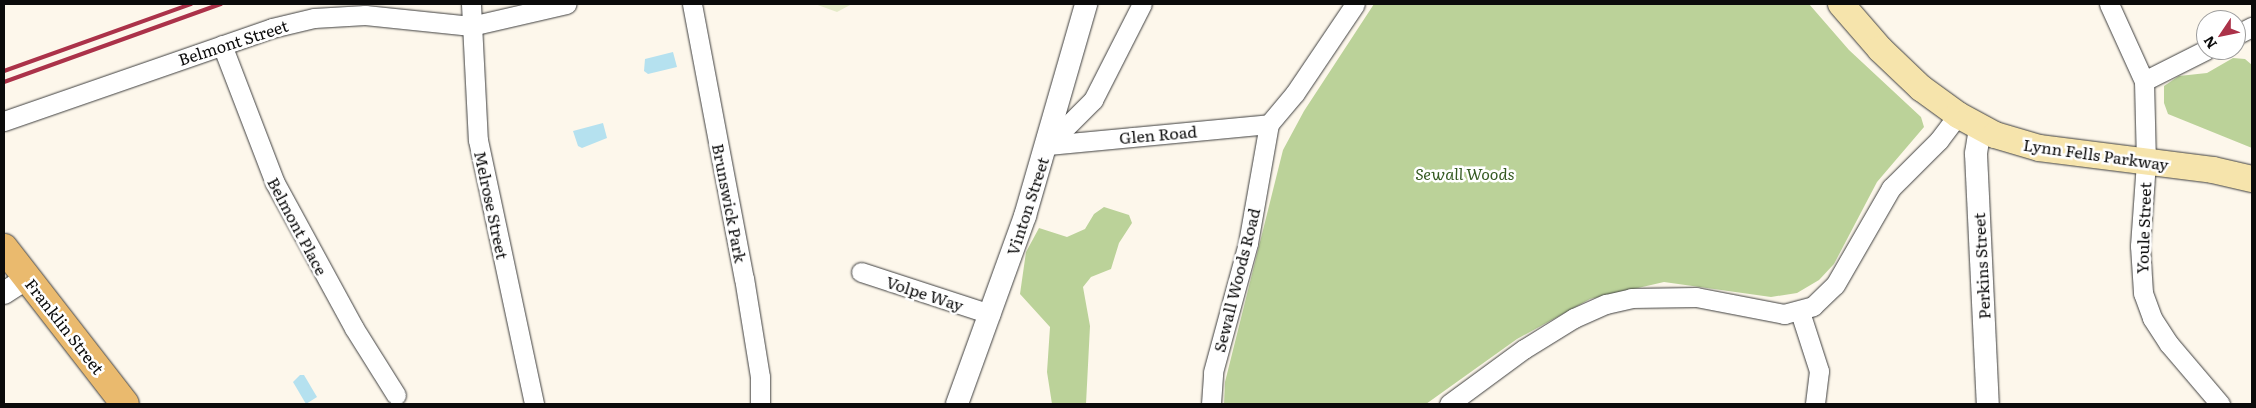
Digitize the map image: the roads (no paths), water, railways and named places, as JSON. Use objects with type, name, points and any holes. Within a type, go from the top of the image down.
[{"type":"main road","name":"Lynn Fells Parkway","points":[[1841,4],[1902,71],[1958,115],[1980,128],[2039,148],[2146,162],[2252,179]]},
{"type":"main road","name":"Franklin Street","points":[[4,248],[125,404]]},
{"type":"street","name":"Melrose Street","points":[[471,4],[478,140],[534,404]]},
{"type":"street","points":[[471,26],[566,4]]},
{"type":"street","name":"Brunswick Park","points":[[692,4],[744,278],[760,377],[760,404]]},
{"type":"street","name":"Vinton Street","points":[[957,404],[1048,145],[1086,4]]},
{"type":"street","points":[[1048,145],[1093,100],[1142,4]]},
{"type":"street","name":"Sewall Woods Road","points":[[1211,404],[1214,372],[1248,243],[1269,124],[1295,93],[1355,4]]},
{"type":"street","name":"Youle Street","points":[[2109,4],[2144,81],[2146,162],[2140,246],[2143,293],[2152,318],[2169,344],[2220,404]]},
{"type":"street","name":"Belmont Street","points":[[4,121],[272,28],[335,15],[471,26]]},
{"type":"street","name":"Belmont Place","points":[[222,45],[275,183],[354,328],[396,395]]},
{"type":"street","points":[[2144,81],[2196,55]]},
{"type":"street","points":[[1449,404],[1524,349],[1574,318],[1606,304],[1631,298],[1696,297],[1784,314],[1800,312],[1820,302],[1835,285],[1891,188],[1939,140],[1958,115]]},
{"type":"street","name":"Glen Road","points":[[1048,145],[1269,124]]},
{"type":"street","name":"Perkins Street","points":[[1980,128],[1976,154],[1988,404]]},
{"type":"street","name":"Volpe Way","points":[[861,272],[990,314]]},
{"type":"street","points":[[4,293],[27,278]]},
{"type":"street","points":[[1800,312],[1819,371],[1815,404]]},
{"type":"water","points":[[673,52],[677,67],[648,74],[644,71],[645,59]]},
{"type":"water","points":[[603,123],[607,138],[582,148],[578,146],[573,131]]},
{"type":"water","points":[[300,375],[304,375],[317,397],[306,404],[293,382]]},
{"type":"railway","points":[[4,71],[191,4]]},
{"type":"railway","points":[[4,82],[221,4]]},
{"type":"park label","name":"Sewall Woods","points":[[1465,173]]}]
